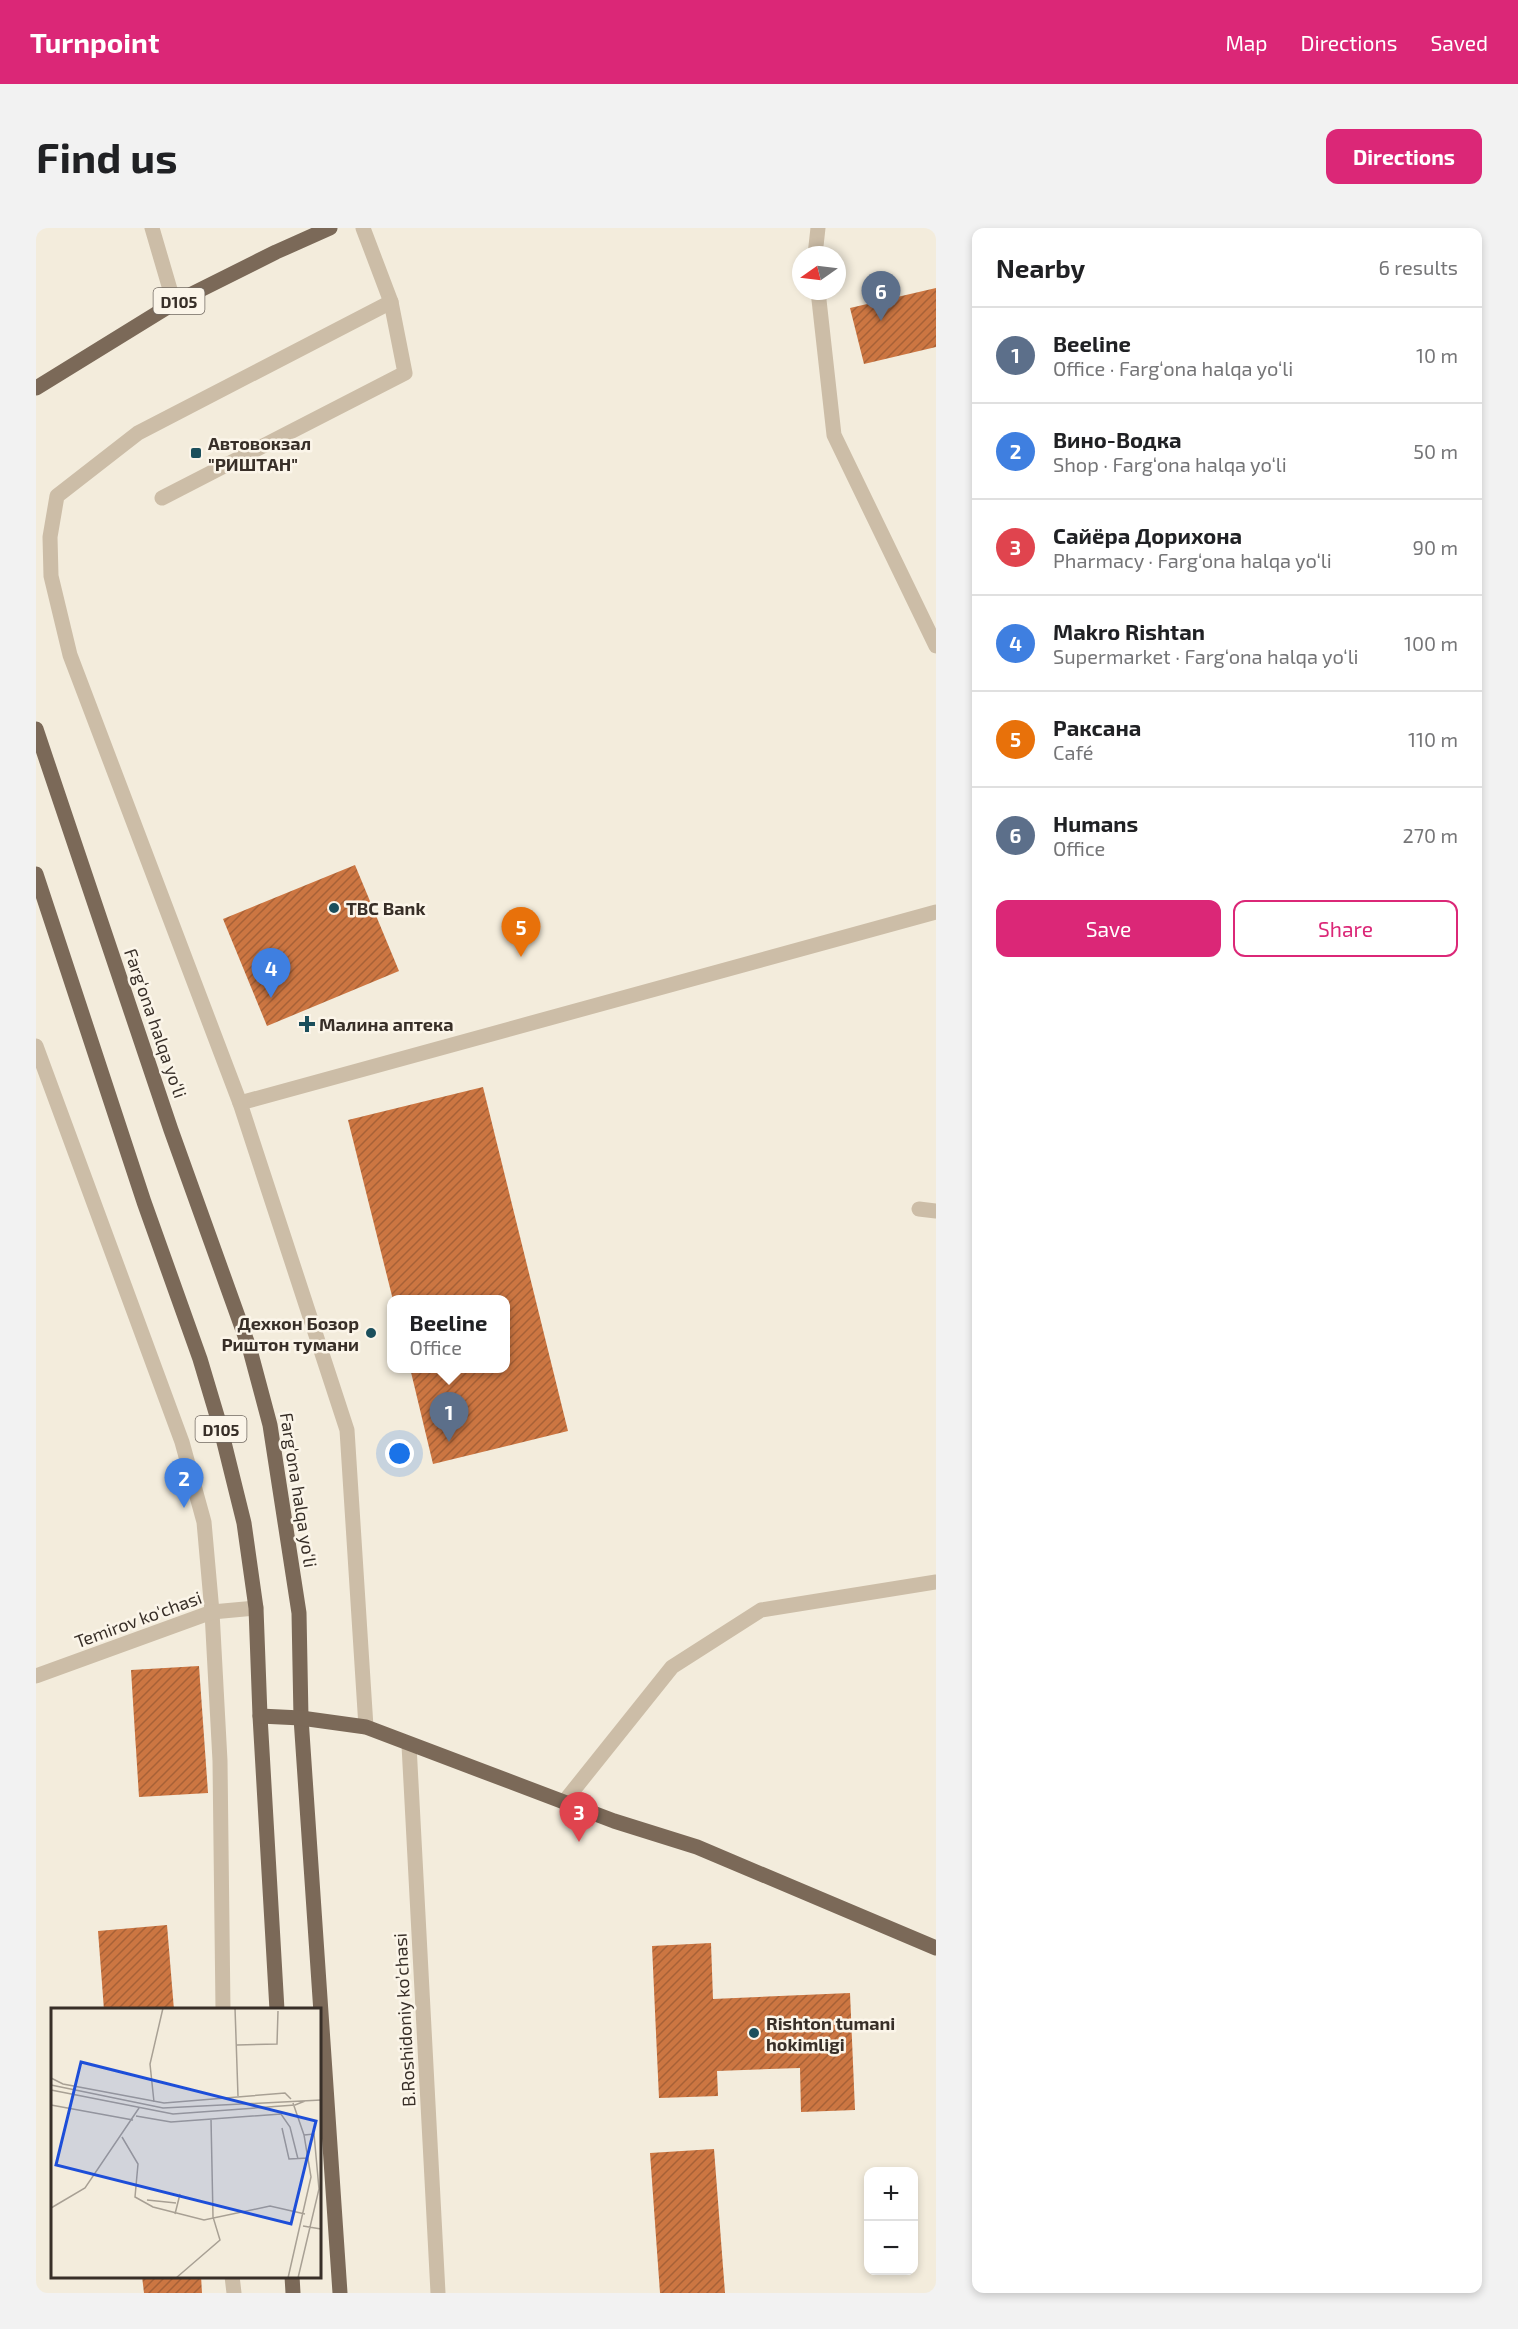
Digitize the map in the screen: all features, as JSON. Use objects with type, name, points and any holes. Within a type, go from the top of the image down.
[{"type":"main road","name":"D105","points":[[36,388],[174,303],[330,228]]},
{"type":"main road","name":"Farg‘ona halqa yo‘li","points":[[36,729],[171,1130],[250,1350],[270,1425],[299,1613],[301,1718],[321,2008]]},
{"type":"main road","name":"D105","points":[[36,874],[144,1202],[200,1359],[220,1426],[244,1523],[256,1608],[277,2008]]},
{"type":"main road","points":[[260,1716],[301,1718],[366,1727],[614,1821],[697,1847],[936,1948]]},
{"type":"main road","name":"Farg‘ona halqa yo‘li","points":[[321,2013],[340,2293]]},
{"type":"main road","points":[[292,2278],[293,2293]]},
{"type":"street","points":[[152,228],[174,303]]},
{"type":"street","points":[[162,498],[405,373],[392,303],[363,228]]},
{"type":"street","points":[[816,246],[818,228]]},
{"type":"street","points":[[819,300],[834,435],[936,646]]},
{"type":"street","points":[[366,1727],[347,1430],[240,1102],[70,655],[51,576],[50,537],[57,496],[138,433],[392,303]]},
{"type":"street","points":[[240,1102],[936,912]]},
{"type":"street","points":[[36,1046],[182,1442],[204,1522],[212,1612],[220,1761],[224,2008]]},
{"type":"street","points":[[919,1209],[936,1211]]},
{"type":"street","points":[[564,1802],[672,1667],[761,1610],[936,1582]]},
{"type":"street","name":"Temirov ko'chasi","points":[[36,1676],[212,1612],[256,1608]]},
{"type":"street","name":"B.Roshidoniy ko’chasi","points":[[409,1745],[438,2293]]},
{"type":"street","points":[[232,2278],[234,2293]]},
{"type":"building","points":[[936,288],[936,347],[864,364],[850,308]]},
{"type":"building","points":[[355,865],[399,971],[267,1026],[223,919]]},
{"type":"building","points":[[483,1087],[568,1431],[433,1464],[411,1373],[510,1373],[510,1295],[392,1295],[348,1120]]},
{"type":"building","points":[[199,1666],[208,1793],[139,1797],[131,1670]]},
{"type":"building","points":[[167,1925],[174,2008],[104,2008],[98,1931]]},
{"type":"building","name":"Rishton tumani hokimligi","points":[[711,1943],[713,1999],[850,1993],[855,2110],[801,2112],[800,2068],[717,2071],[718,2096],[659,2098],[652,1946]]},
{"type":"building","points":[[714,2149],[725,2293],[660,2293],[650,2153]]},
{"type":"building","points":[[142,2278],[201,2278],[202,2293],[144,2293]]},
{"type":"place","name":"Humans","points":[[881,321]]},
{"type":"place","name":"Автовокзал \"РИШТАН\"","points":[[196,453]]},
{"type":"place","name":"TBC Bank","points":[[334,908]]},
{"type":"place","name":"Раксана","points":[[521,957]]},
{"type":"place","name":"Makro Rishtan","points":[[271,998]]},
{"type":"place","name":"Малина аптека","points":[[307,1024]]},
{"type":"place","name":"Дехкон Бозор Риштон тумани","points":[[371,1333]]},
{"type":"place","name":"Beeline","points":[[449,1442]]},
{"type":"place","name":"Вино-Водка","points":[[184,1508]]},
{"type":"place","name":"Сайёра Дорихона","points":[[579,1842]]},
{"type":"place","name":"Rishton tumani hokimligi","points":[[754,2033]]}]
